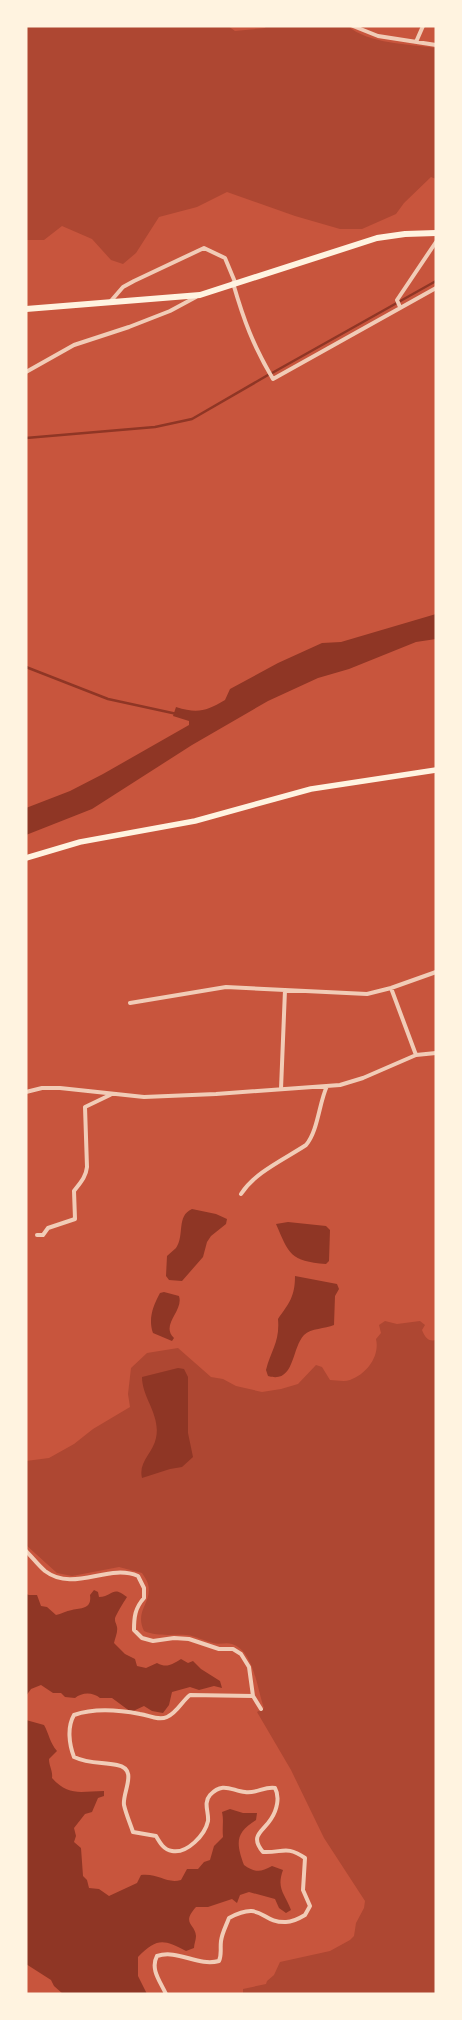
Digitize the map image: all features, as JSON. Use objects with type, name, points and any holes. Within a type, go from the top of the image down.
[{"type":"main road","points":[[26,309],[200,294],[376,238],[405,234],[436,233]]},
{"type":"main road","points":[[26,858],[80,842],[195,821],[310,789],[436,770]]},
{"type":"street","points":[[353,26],[378,36],[436,45]]},
{"type":"street","points":[[416,42],[423,26]]},
{"type":"street","points":[[399,304],[436,242]]},
{"type":"street","points":[[110,303],[123,287],[204,248],[225,258],[246,328],[257,352],[273,379],[399,304],[436,288]]},
{"type":"street","points":[[26,372],[74,345],[170,311],[200,294]]},
{"type":"street","points":[[130,1003],[226,987],[358,994],[391,988],[436,972]]},
{"type":"street","points":[[391,988],[416,1055]]},
{"type":"street","points":[[281,1089],[285,990]]},
{"type":"street","points":[[26,1092],[42,1088],[60,1088],[144,1096],[340,1085],[363,1078],[416,1055],[436,1053]]},
{"type":"street","points":[[241,1194],[255,1179],[311,1140],[327,1086]]},
{"type":"street","points":[[38,1235],[43,1234],[48,1228],[75,1219],[74,1191],[86,1174],[87,1168],[85,1107],[113,1094]]},
{"type":"street","points":[[26,1551],[45,1571],[72,1580],[120,1572],[129,1572],[138,1576],[144,1588],[144,1598],[138,1605],[134,1616],[134,1630],[142,1638],[153,1642],[174,1638],[189,1639],[219,1649],[232,1649],[241,1654],[249,1667],[253,1696],[260,1710]]},
{"type":"street","points":[[166,1994],[155,1971],[154,1962],[157,1956],[167,1953],[210,1964],[219,1961],[222,1955],[223,1932],[229,1918],[242,1911],[255,1911],[274,1920],[286,1922],[305,1915],[310,1906],[302,1890],[305,1858],[295,1851],[284,1849],[274,1853],[263,1852],[257,1846],[257,1836],[271,1819],[278,1801],[278,1793],[275,1788],[269,1787],[246,1793],[227,1787],[210,1795],[206,1802],[208,1820],[205,1829],[195,1841],[183,1850],[173,1852],[160,1844],[156,1836],[133,1832],[124,1804],[130,1780],[127,1771],[120,1765],[85,1762],[74,1757],[70,1748],[70,1722],[74,1715],[85,1711],[97,1710],[140,1714],[157,1718],[167,1717],[190,1696],[253,1696]]},
{"type":"shaded area","points":[[26,26],[228,26],[235,31],[265,28],[266,26],[348,26],[356,32],[378,40],[436,48],[436,179],[431,177],[404,203],[396,214],[362,229],[340,229],[295,216],[227,192],[197,207],[159,217],[136,253],[123,264],[111,260],[92,239],[62,226],[44,240],[26,240]]},
{"type":"shaded area","points":[[436,614],[436,639],[416,642],[349,669],[318,678],[268,701],[192,745],[92,809],[26,835],[26,808],[70,791],[189,725],[189,721],[173,716],[176,707],[196,711],[207,709],[225,700],[230,689],[278,663],[322,643],[341,642]]},
{"type":"shaded area","points":[[192,1209],[216,1214],[227,1219],[226,1224],[211,1236],[207,1242],[203,1257],[182,1281],[169,1280],[166,1276],[167,1256],[179,1243],[182,1221],[187,1212]]},
{"type":"shaded area","points":[[288,1222],[326,1226],[330,1230],[329,1261],[326,1264],[305,1261],[292,1254],[276,1224]]},
{"type":"shaded area","points":[[295,1276],[337,1284],[339,1289],[335,1296],[334,1325],[314,1330],[304,1335],[288,1370],[283,1375],[277,1377],[268,1376],[266,1370],[278,1334],[278,1319],[293,1295]]},
{"type":"shaded area","points":[[164,1292],[179,1296],[180,1302],[171,1323],[170,1333],[174,1338],[172,1341],[153,1333],[152,1328],[153,1308],[160,1293]]},
{"type":"shaded area","points":[[385,1321],[397,1324],[420,1321],[425,1325],[422,1330],[426,1337],[429,1340],[436,1340],[436,1994],[243,1994],[243,1989],[266,1984],[274,1975],[280,1962],[330,1951],[350,1940],[354,1936],[356,1923],[364,1908],[365,1901],[324,1838],[291,1770],[257,1712],[264,1708],[254,1672],[245,1654],[230,1643],[215,1644],[194,1636],[160,1635],[144,1631],[141,1617],[149,1591],[148,1583],[142,1573],[119,1567],[72,1576],[57,1573],[26,1545],[26,1461],[49,1458],[130,1407],[128,1394],[131,1368],[147,1353],[178,1348],[211,1377],[223,1379],[236,1386],[262,1392],[298,1384],[316,1365],[322,1367],[330,1380],[348,1381],[362,1373],[371,1364],[376,1352],[376,1339],[381,1333],[379,1325]]},
{"type":"shaded area","points":[[178,1368],[184,1369],[188,1377],[188,1433],[193,1457],[182,1467],[142,1478],[142,1467],[154,1443],[157,1430],[142,1377]]},
{"type":"shaded area","points":[[94,1590],[98,1592],[99,1597],[116,1591],[127,1597],[115,1617],[117,1631],[114,1643],[125,1654],[135,1659],[137,1666],[146,1668],[157,1663],[169,1665],[181,1659],[188,1663],[193,1661],[201,1669],[220,1681],[222,1688],[214,1686],[199,1690],[190,1687],[172,1692],[169,1705],[163,1713],[152,1711],[144,1706],[131,1712],[112,1698],[100,1698],[91,1694],[84,1694],[75,1698],[65,1697],[61,1693],[53,1693],[41,1685],[31,1689],[26,1696],[26,1594],[37,1595],[41,1606],[47,1607],[56,1615],[85,1607],[88,1605],[90,1595]]},
{"type":"shaded area","points":[[26,1720],[44,1725],[46,1728],[57,1751],[49,1759],[52,1778],[58,1784],[76,1792],[104,1791],[104,1796],[98,1798],[92,1812],[85,1814],[74,1828],[76,1836],[74,1842],[81,1848],[83,1876],[87,1880],[89,1888],[99,1889],[109,1896],[137,1883],[141,1875],[171,1881],[181,1880],[187,1869],[198,1869],[204,1862],[210,1860],[214,1846],[223,1837],[222,1812],[230,1809],[243,1813],[257,1813],[256,1820],[244,1829],[239,1839],[244,1865],[257,1871],[272,1866],[283,1870],[280,1882],[281,1887],[291,1910],[286,1913],[279,1908],[275,1899],[249,1892],[240,1895],[237,1903],[232,1899],[208,1907],[196,1907],[189,1920],[196,1936],[194,1948],[186,1951],[171,1944],[160,1942],[150,1946],[138,1957],[138,1976],[147,1994],[63,1994],[54,1986],[51,1980],[26,1964]]},
{"type":"waterway","points":[[272,373],[436,281]]},
{"type":"waterway","points":[[26,438],[155,427],[192,419],[268,375]]},
{"type":"waterway","points":[[26,667],[108,699],[177,714]]}]
